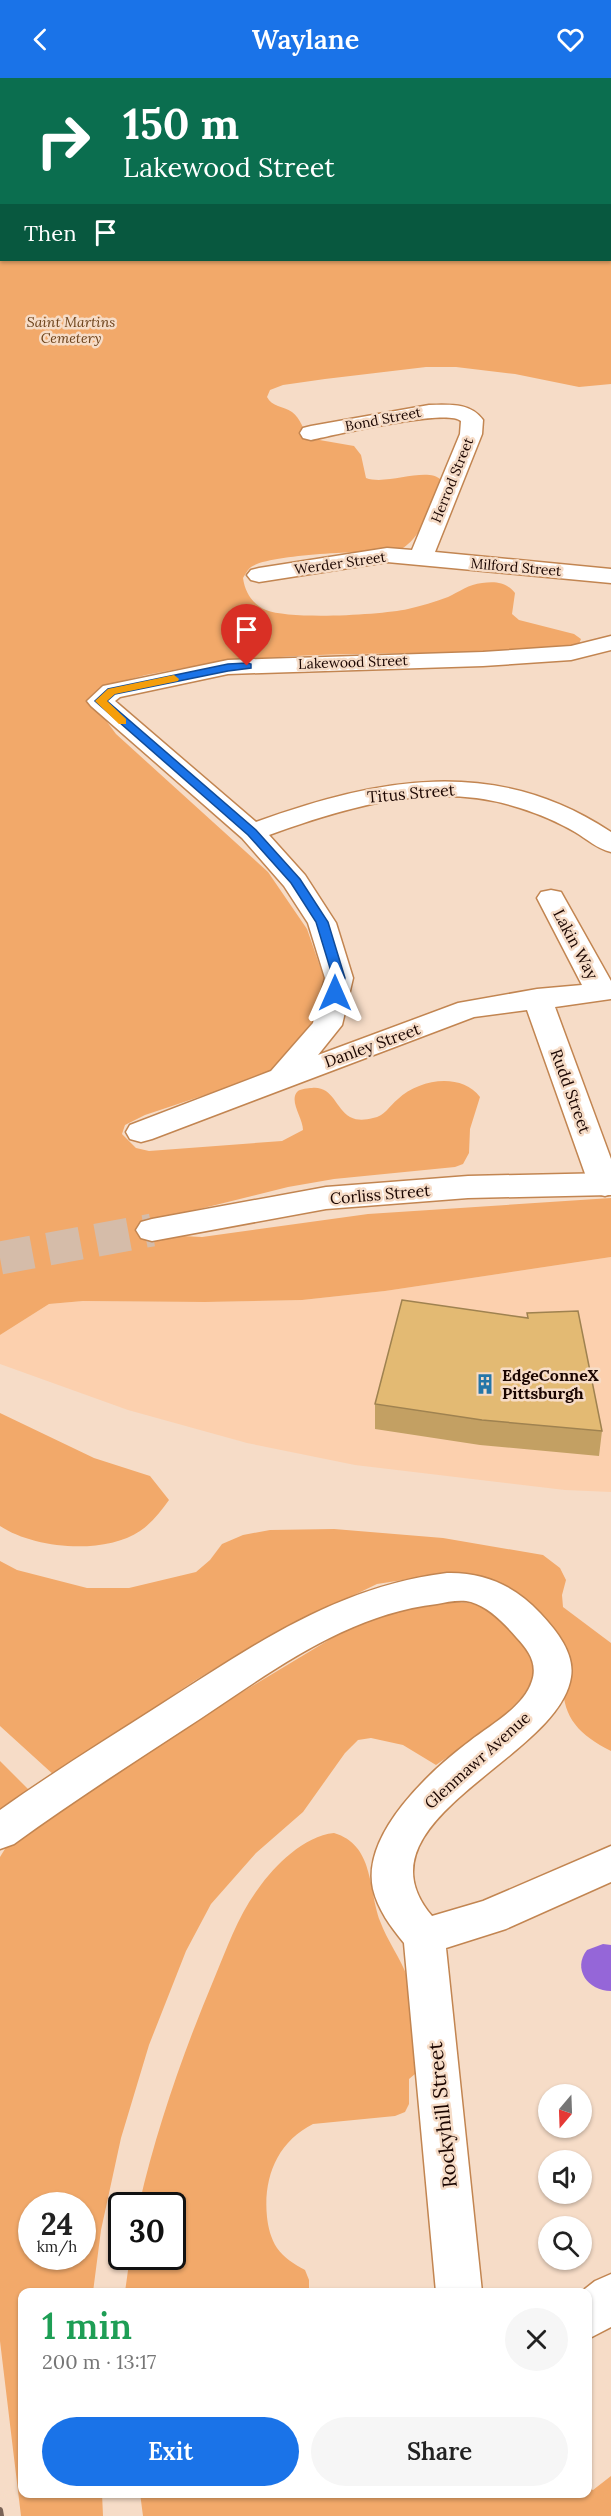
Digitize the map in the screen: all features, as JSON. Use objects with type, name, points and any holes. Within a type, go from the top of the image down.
[{"type":"street","name":"Bond Street","points":[[311,433],[429,411],[456,411]]},
{"type":"street","name":"Herrod Street","points":[[421,558],[471,434],[471,420],[466,414],[456,411]]},
{"type":"street","name":"Werder Street","points":[[259,575],[387,555],[421,558]]},
{"type":"street","name":"Milford Street","points":[[421,558],[611,576]]},
{"type":"street","name":"Lakewood Street","points":[[252,832],[100,701],[112,691],[228,668],[361,661],[483,659],[571,653],[611,643]]},
{"type":"street","name":"Titus Street","points":[[252,832],[334,804],[375,794],[457,789],[503,795],[550,809],[579,823],[611,844]]},
{"type":"street","points":[[252,832],[296,881],[322,922],[339,978],[327,1025],[282,1078]]},
{"type":"street","name":"Lakin Way","points":[[551,898],[606,990]]},
{"type":"street","name":"Danley Street","points":[[141,1132],[468,1009],[606,990]]},
{"type":"street","name":"Rudd Street","points":[[537,998],[608,1184]]},
{"type":"street","name":"Corliss Street","points":[[152,1230],[326,1198],[468,1187],[608,1184]]},
{"type":"street","name":"Glenmawr Avenue","points":[[0,1832],[53,1793],[294,1639],[377,1601],[428,1589],[470,1587],[500,1599],[519,1614],[548,1647],[553,1670],[547,1693],[524,1720],[472,1761],[426,1803],[406,1832],[393,1857],[390,1876],[396,1899],[407,1922],[424,1938]]},
{"type":"street","points":[[424,1938],[490,1916],[611,1863]]},
{"type":"street","name":"Rockyhill Street","points":[[424,1938],[459,2288]]},
{"type":"street","points":[[592,2313],[611,2297]]},
{"type":"shaded area","points":[[611,1257],[611,1492],[565,1490],[355,1465],[247,1443],[128,1410],[0,1364],[0,1335],[49,1304],[83,1301],[302,1300],[385,1291]]},
{"type":"shaded area","points":[[603,1944],[611,1945],[611,1991],[589,1983],[582,1971],[581,1964],[587,1950]]},
{"type":"green space","name":"Saint Martins Cemetery","points":[[0,261],[611,261],[611,384],[579,387],[515,374],[456,367],[426,367],[283,385],[270,390],[267,397],[269,400],[295,415],[308,438],[354,446],[361,455],[366,478],[385,480],[426,475],[435,476],[441,480],[431,510],[420,530],[406,546],[399,550],[299,556],[262,562],[251,567],[243,578],[250,597],[266,610],[314,616],[358,615],[408,609],[448,597],[473,585],[496,582],[515,593],[512,614],[519,620],[574,634],[581,639],[579,644],[565,648],[520,653],[319,655],[213,663],[125,681],[95,693],[93,703],[116,734],[268,872],[307,929],[325,981],[316,1021],[282,1065],[265,1075],[145,1115],[125,1125],[122,1134],[136,1148],[149,1151],[282,1141],[303,1130],[295,1104],[295,1095],[298,1091],[309,1088],[325,1090],[345,1113],[362,1120],[381,1115],[407,1092],[428,1083],[451,1081],[472,1089],[480,1097],[470,1129],[469,1153],[463,1164],[455,1167],[334,1179],[288,1187],[151,1221],[162,1235],[202,1237],[368,1214],[611,1198],[611,1257],[385,1291],[302,1300],[83,1301],[49,1304],[0,1335]]},
{"type":"green space","points":[[0,1413],[94,1458],[150,1476],[169,1500],[152,1521],[140,1531],[108,1544],[70,1546],[50,1544],[15,1534],[0,1526]]},
{"type":"green space","points":[[334,1529],[443,1538],[543,1555],[560,1568],[566,1580],[562,1595],[563,1607],[611,1643],[611,1751],[588,1737],[572,1720],[564,1699],[564,1672],[463,1577],[429,1576],[377,1584],[267,1637],[194,1681],[55,1776],[0,1726],[0,1561],[17,1570],[87,1588],[129,1588],[196,1572],[210,1560],[222,1544],[243,1535],[270,1530]]},
{"type":"green space","points":[[435,1602],[469,1603],[493,1609],[505,1616],[536,1657],[532,1680],[515,1705],[476,1738],[436,1765],[403,1745],[371,1738],[358,1740],[345,1753],[303,1812],[256,1853],[211,1904],[186,1951],[149,2045],[121,2138],[108,2192],[96,2269],[96,2192],[18,2192],[18,2270],[96,2270],[94,2288],[18,2288],[18,2491],[0,2341],[0,1857],[8,1844],[199,1718],[342,1632],[384,1616]]},
{"type":"green space","points":[[0,1761],[34,1795],[0,1820]]},
{"type":"green space","points":[[334,1833],[347,1839],[363,1857],[380,1921],[405,1971],[411,1990],[427,2073],[415,2074],[409,2079],[409,2104],[405,2112],[395,2116],[313,2124],[290,2141],[275,2163],[267,2189],[269,2229],[280,2252],[289,2261],[305,2270],[309,2288],[126,2288],[128,2270],[186,2270],[186,2192],[142,2192],[154,2147],[192,2035],[233,1932],[251,1899],[265,1880],[291,1853],[312,1840]]},
{"type":"green space","points":[[611,2476],[611,2516],[143,2516],[141,2498],[592,2498],[593,2490]]},
{"type":"green space","points":[[19,2498],[102,2498],[103,2516],[21,2516]]},
{"type":"building","name":"EdgeConneX Pittsburgh","points":[[402,1300],[528,1318],[527,1313],[578,1311],[602,1431],[482,1420],[375,1404]]},
{"type":"tunnel","points":[[0,1258],[152,1230]]},
{"type":"railway","points":[[0,2510],[1,2516]]},
{"type":"slow traffic","points":[[122,722],[100,701],[112,691],[174,679]]},
{"type":"place","name":"EdgeConneX Pittsburgh","points":[[485,1384]]},
{"type":"route","points":[[247,666],[112,691],[100,701],[252,832],[296,881],[322,922],[339,978],[335,993]]}]
